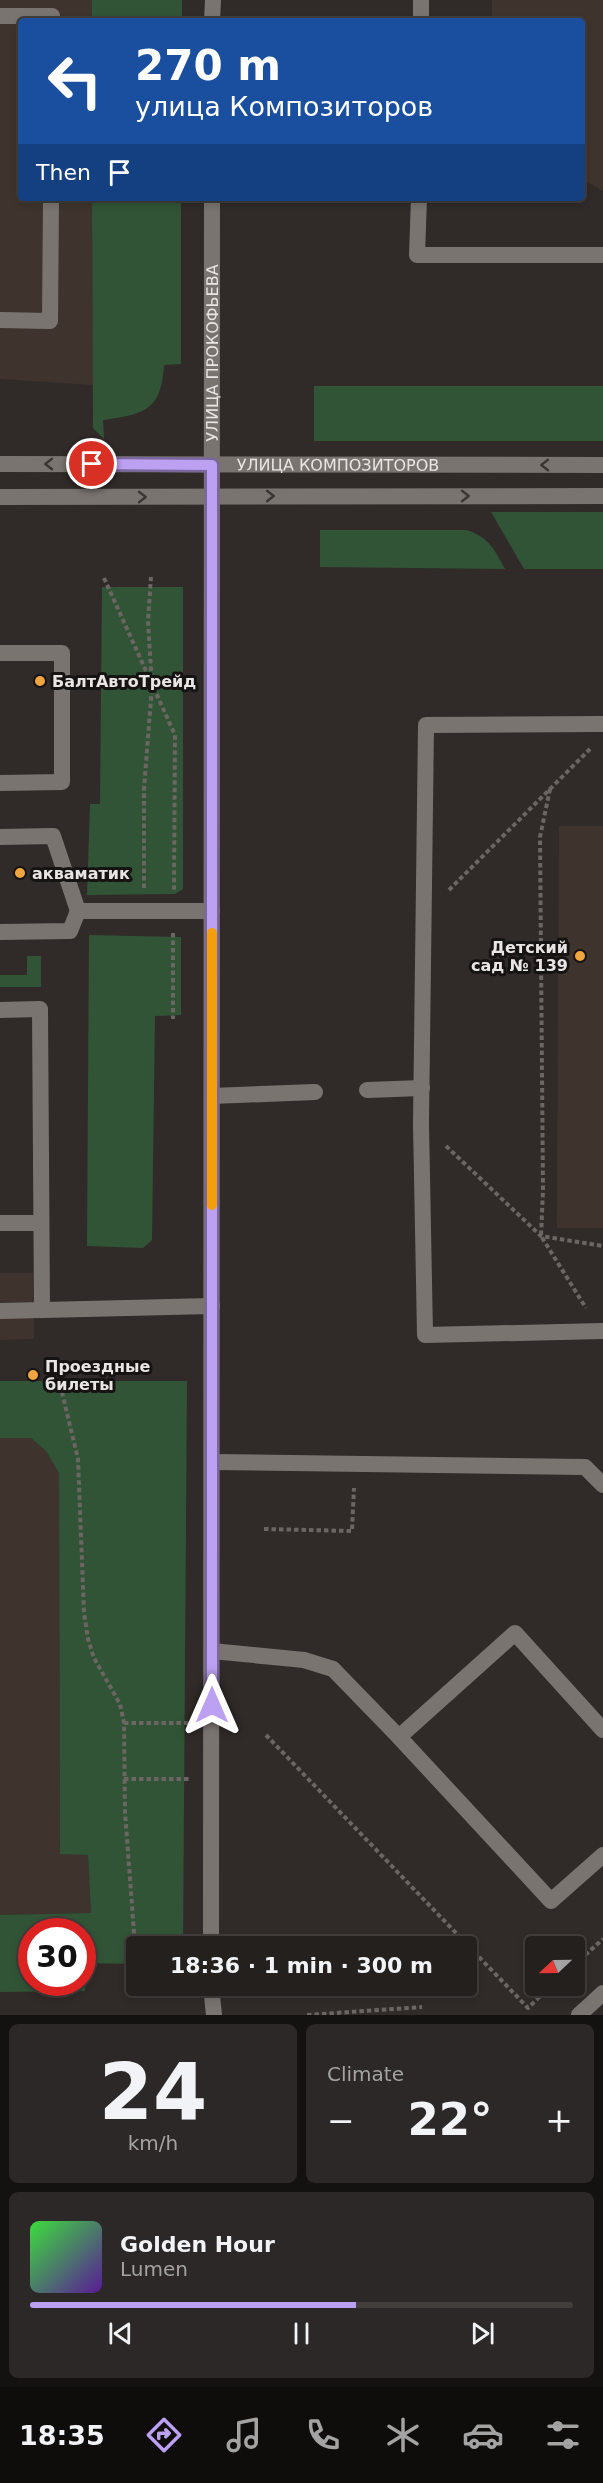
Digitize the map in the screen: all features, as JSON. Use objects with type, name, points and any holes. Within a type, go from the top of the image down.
[{"type":"street","points":[[213,0],[213,18]]},
{"type":"street","points":[[421,0],[421,18]]},
{"type":"street","points":[[0,16],[52,12]]},
{"type":"street","points":[[0,320],[50,321],[51,201]]},
{"type":"street","name":"УЛИЦА ПРОКОФЬЕВА","points":[[211,1936],[212,201]]},
{"type":"street","points":[[419,201],[417,255],[603,255]]},
{"type":"street","name":"УЛИЦА КОМПОЗИТОРОВ","points":[[0,464],[603,465]]},
{"type":"street","name":"УЛИЦА КОМПОЗИТОРОВ","points":[[0,497],[603,496]]},
{"type":"street","points":[[0,653],[62,653],[63,782],[0,783]]},
{"type":"street","points":[[602,1331],[425,1335],[421,1123],[426,725],[603,724]]},
{"type":"street","points":[[0,837],[52,836],[78,911],[70,931],[0,932]]},
{"type":"street","points":[[78,911],[212,912]]},
{"type":"street","points":[[0,1010],[40,1009],[42,1310]]},
{"type":"street","points":[[367,1090],[422,1088]]},
{"type":"street","points":[[212,1096],[315,1092]]},
{"type":"street","points":[[0,1223],[41,1222]]},
{"type":"street","points":[[0,1311],[212,1306]]},
{"type":"street","points":[[212,1462],[585,1467],[603,1485]]},
{"type":"street","points":[[399,1737],[515,1633],[603,1731]]},
{"type":"street","points":[[212,1651],[304,1660],[333,1669],[551,1902],[603,1855]]},
{"type":"street","points":[[579,2015],[603,1993]]},
{"type":"street","points":[[212,1996],[214,2015]]},
{"type":"path","points":[[142,911],[146,863],[144,789],[152,686],[148,621],[151,577]]},
{"type":"path","points":[[104,578],[175,735],[173,1019]]},
{"type":"path","points":[[425,914],[596,743]]},
{"type":"path","points":[[541,1236],[543,1190],[540,837],[550,789]]},
{"type":"path","points":[[421,1123],[541,1236],[602,1331]]},
{"type":"path","points":[[541,1236],[603,1246]]},
{"type":"path","points":[[55,1363],[78,1459],[84,1613],[88,1639],[94,1659],[120,1704],[124,1723],[124,1779],[134,1936]]},
{"type":"path","points":[[264,1528],[351,1531],[355,1464]]},
{"type":"path","points":[[124,1723],[212,1723]]},
{"type":"path","points":[[266,1734],[528,2007],[540,1996]]},
{"type":"path","points":[[124,1779],[211,1779]]},
{"type":"path","points":[[585,1955],[603,1939]]},
{"type":"path","points":[[307,2015],[422,2007]]},
{"type":"shaded area","points":[[0,0],[92,0],[92,18],[18,18],[18,201],[92,201],[93,385],[0,379]]},
{"type":"shaded area","points":[[492,0],[603,0],[603,191],[585,181],[585,18],[492,18]]},
{"type":"shaded area","name":"Детский сад № 139","points":[[559,826],[603,826],[603,1228],[557,1228]]},
{"type":"shaded area","points":[[0,1273],[33,1273],[34,1339],[0,1340]]},
{"type":"shaded area","points":[[0,1438],[31,1438],[46,1451],[59,1473],[60,1853],[88,1855],[91,1913],[0,1915]]},
{"type":"green space","points":[[92,0],[182,0],[182,18],[92,18]]},
{"type":"green space","points":[[92,201],[181,201],[181,364],[164,365],[159,392],[148,407],[130,415],[103,420],[104,439],[93,428]]},
{"type":"green space","points":[[314,386],[603,386],[603,441],[314,441]]},
{"type":"green space","points":[[491,512],[603,512],[603,569],[524,569]]},
{"type":"green space","points":[[320,530],[466,530],[486,540],[505,569],[320,567]]},
{"type":"green space","points":[[102,587],[183,587],[183,889],[175,894],[87,895],[90,804],[100,804]]},
{"type":"green space","points":[[89,935],[181,937],[181,1015],[155,1016],[152,1240],[143,1248],[87,1246]]},
{"type":"green space","points":[[27,956],[41,956],[41,987],[0,987],[0,975],[27,975]]},
{"type":"green space","points":[[0,1381],[187,1381],[183,1936],[126,1936],[126,1964],[96,1963],[96,1918],[18,1918],[18,1992],[0,1992],[0,1915],[91,1913],[88,1855],[60,1854],[59,1473],[46,1451],[31,1438],[0,1438]]},
{"type":"slow traffic","points":[[212,933],[212,1205]]},
{"type":"place","name":"БалтАвтоТрейд","points":[[40,681]]},
{"type":"place","name":"акваматик","points":[[20,873]]},
{"type":"place","name":"Детский сад № 139","points":[[580,956]]},
{"type":"place","name":"Проездные билеты","points":[[33,1375]]},
{"type":"route","points":[[92,464],[212,465],[212,1705]]}]
